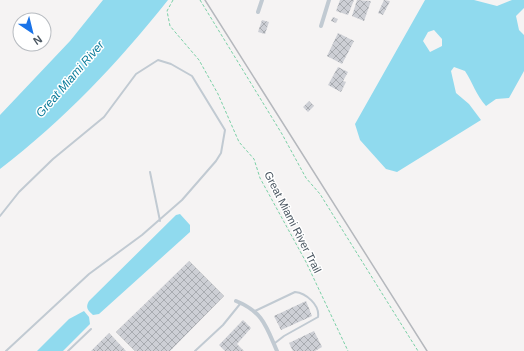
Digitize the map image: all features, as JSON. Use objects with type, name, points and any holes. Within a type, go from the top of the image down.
[{"type":"street","points":[[258,12],[262,0]]},
{"type":"street","points":[[321,26],[329,0]]},
{"type":"street","points":[[238,302],[255,311],[262,318],[277,351]]},
{"type":"lane","points":[[0,216],[19,192],[54,159],[104,117],[136,74],[158,60],[171,64],[192,76],[225,130],[223,143],[216,161],[190,192],[160,221],[89,274],[6,351]]},
{"type":"lane","points":[[150,172],[160,221]]},
{"type":"lane","points":[[255,311],[295,292],[305,295],[315,305],[318,317],[274,343]]},
{"type":"lane","points":[[195,351],[223,325],[238,302]]},
{"type":"lane","points":[[68,351],[90,329]]},
{"type":"path","name":"Great Miami River Trail","points":[[173,0],[167,11],[170,26],[198,60],[218,94],[239,142],[254,159],[260,178],[299,249],[348,351]]},
{"type":"path","points":[[200,0],[282,134],[306,178],[320,194],[418,351]]},
{"type":"water","name":"Great Miami River","points":[[103,0],[168,0],[130,46],[89,90],[46,131],[0,169],[0,115],[70,41]]},
{"type":"water","points":[[425,0],[474,0],[497,6],[512,0],[524,0],[524,8],[516,16],[519,30],[524,35],[524,71],[509,98],[496,99],[486,106],[465,71],[454,67],[451,71],[456,93],[469,104],[481,120],[397,172],[386,169],[360,140],[355,124]],"holes":[[[434,30],[442,39],[442,46],[430,52],[423,41],[428,32]]]},
{"type":"water","points":[[180,214],[190,225],[190,232],[99,314],[93,315],[88,309],[87,305],[89,301],[176,215]]},
{"type":"water","points":[[84,311],[89,317],[90,324],[63,351],[37,351],[69,319]]},
{"type":"building","points":[[340,0],[354,0],[348,15],[336,11]]},
{"type":"building","points":[[357,0],[371,1],[364,21],[352,16]]},
{"type":"building","points":[[384,0],[390,1],[383,15],[378,13]]},
{"type":"building","points":[[333,17],[338,19],[336,23],[331,21]]},
{"type":"building","points":[[262,20],[269,22],[265,34],[258,32]]},
{"type":"building","points":[[338,33],[354,41],[342,64],[327,56]]},
{"type":"building","points":[[338,67],[348,72],[343,81],[346,82],[341,92],[328,85]]},
{"type":"building","points":[[309,101],[314,106],[308,112],[303,107]]},
{"type":"building","points":[[189,261],[224,296],[170,351],[135,351],[116,332]]},
{"type":"building","points":[[306,301],[312,316],[281,330],[274,316]]},
{"type":"building","points":[[243,320],[251,328],[237,344],[244,351],[225,351],[219,345]]},
{"type":"building","points":[[314,331],[322,347],[315,351],[293,351],[289,343]]},
{"type":"building","points":[[109,333],[126,351],[91,351]]},
{"type":"railway","points":[[205,0],[427,351]]}]
